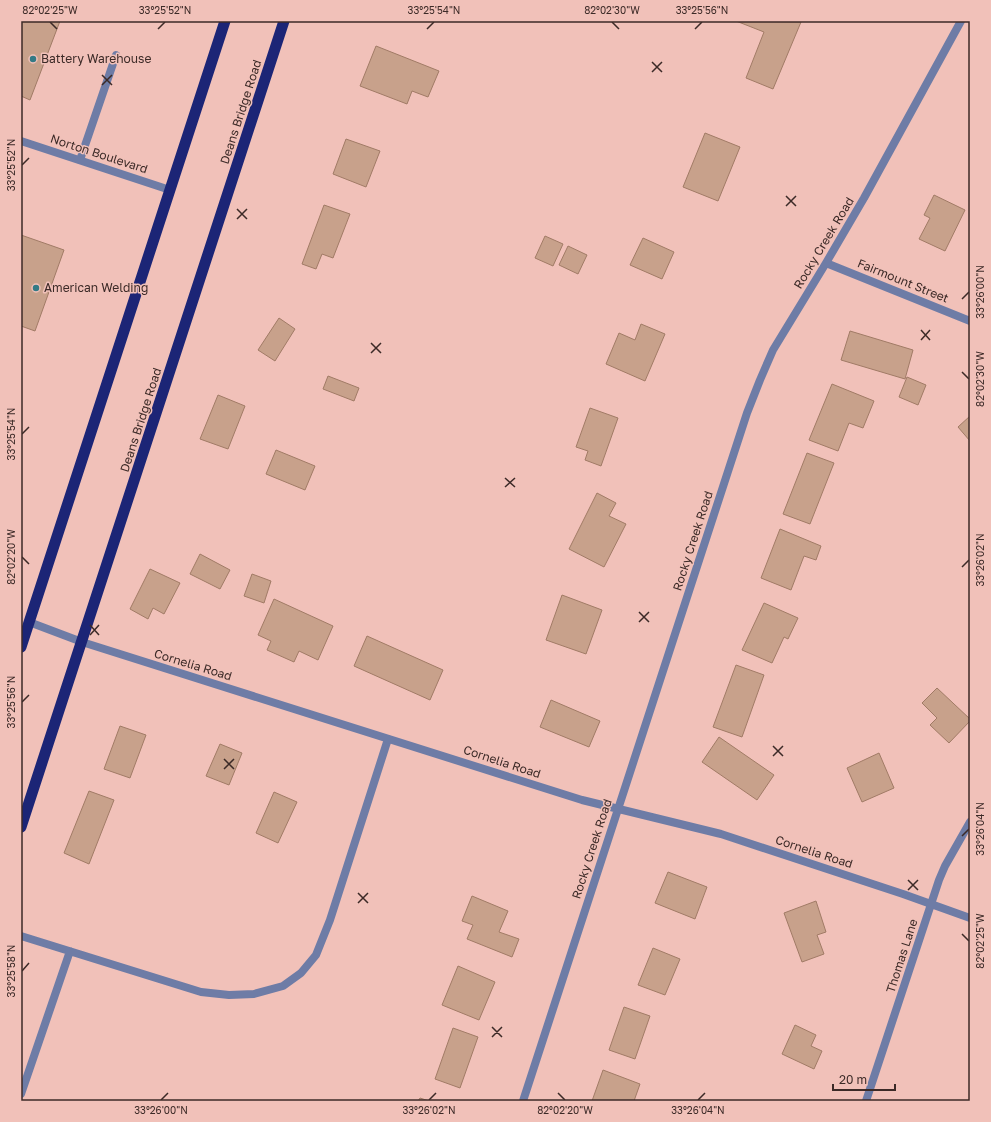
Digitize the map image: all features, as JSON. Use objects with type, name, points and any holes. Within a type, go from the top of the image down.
[{"type":"highway","points":[[21,647],[225,21]]},
{"type":"highway","name":"Deans Bridge Road","points":[[21,827],[284,21]]},
{"type":"street","name":"Rocky Creek Road","points":[[523,1101],[757,386],[773,350],[864,198],[961,21]]},
{"type":"street","points":[[80,160],[116,55]]},
{"type":"street","name":"Norton Boulevard","points":[[21,141],[170,190]]},
{"type":"street","name":"Fairmount Street","points":[[826,263],[970,321]]},
{"type":"street","name":"Cornelia Road","points":[[30,622],[82,642],[582,800],[721,834],[970,918]]},
{"type":"street","points":[[21,936],[202,992],[229,995],[254,994],[283,986],[301,973],[316,955],[330,920],[388,739]]},
{"type":"street","name":"Thomas Lane","points":[[866,1101],[945,866],[970,822]]},
{"type":"street","points":[[21,1094],[70,951]]},
{"type":"building","name":"Battery Warehouse","points":[[21,21],[60,21],[30,100],[21,96]]},
{"type":"building","points":[[736,21],[801,22],[773,89],[746,78],[764,32]]},
{"type":"building","points":[[376,46],[439,71],[428,97],[412,91],[407,104],[360,86]]},
{"type":"building","points":[[705,133],[740,147],[718,201],[683,187]]},
{"type":"building","points":[[346,139],[380,151],[366,187],[333,174]]},
{"type":"building","points":[[934,195],[965,210],[945,251],[919,239],[930,218],[924,215]]},
{"type":"building","points":[[324,205],[350,214],[333,258],[322,254],[316,269],[302,264]]},
{"type":"building","name":"American Welding","points":[[21,235],[64,250],[35,331],[21,326]]},
{"type":"building","points":[[545,236],[563,244],[553,266],[535,258]]},
{"type":"building","points":[[643,238],[674,252],[662,279],[630,265]]},
{"type":"building","points":[[568,246],[587,255],[578,274],[559,265]]},
{"type":"building","points":[[279,318],[295,329],[275,361],[258,350]]},
{"type":"building","points":[[641,324],[665,334],[645,381],[606,364],[619,333],[635,340]]},
{"type":"building","points":[[850,331],[913,350],[905,379],[841,360]]},
{"type":"building","points":[[328,376],[359,388],[354,401],[323,389]]},
{"type":"building","points":[[907,377],[926,385],[918,405],[899,397]]},
{"type":"building","points":[[832,384],[874,401],[863,428],[849,423],[838,451],[809,440]]},
{"type":"building","points":[[218,395],[245,406],[228,449],[200,439]]},
{"type":"building","points":[[590,408],[618,418],[601,466],[585,460],[588,451],[576,447]]},
{"type":"building","points":[[970,416],[970,441],[958,427]]},
{"type":"building","points":[[276,450],[315,466],[305,490],[266,474]]},
{"type":"building","points":[[807,453],[834,463],[810,524],[783,514]]},
{"type":"building","points":[[597,493],[616,503],[609,516],[626,524],[604,567],[569,549]]},
{"type":"building","points":[[780,529],[821,546],[816,560],[804,556],[791,590],[761,578]]},
{"type":"building","points":[[200,554],[230,570],[220,589],[190,574]]},
{"type":"building","points":[[150,569],[180,583],[164,614],[153,608],[148,619],[130,609]]},
{"type":"building","points":[[252,574],[271,581],[264,603],[244,596]]},
{"type":"building","points":[[562,595],[602,610],[586,654],[546,640]]},
{"type":"building","points":[[274,599],[333,626],[318,660],[299,651],[294,662],[267,650],[271,641],[258,635]]},
{"type":"building","points":[[764,603],[798,618],[788,639],[784,637],[772,663],[742,650]]},
{"type":"building","points":[[367,636],[443,670],[430,700],[354,666]]},
{"type":"building","points":[[736,665],[764,675],[742,737],[713,727]]},
{"type":"building","points":[[937,688],[970,719],[970,721],[949,743],[930,725],[937,718],[922,703]]},
{"type":"building","points":[[551,700],[600,721],[589,747],[540,727]]},
{"type":"building","points":[[120,726],[146,735],[130,778],[104,769]]},
{"type":"building","points":[[719,737],[774,775],[757,800],[702,762]]},
{"type":"building","points":[[220,744],[242,753],[229,785],[206,776]]},
{"type":"building","points":[[879,753],[894,788],[862,802],[847,768]]},
{"type":"building","points":[[89,791],[114,800],[89,864],[64,853]]},
{"type":"building","points":[[274,792],[297,802],[278,843],[256,833]]},
{"type":"building","points":[[668,872],[707,887],[695,919],[655,903]]},
{"type":"building","points":[[472,896],[508,911],[499,932],[519,939],[512,957],[467,939],[473,925],[462,921]]},
{"type":"building","points":[[816,901],[826,932],[817,935],[824,954],[802,962],[784,913]]},
{"type":"building","points":[[653,948],[680,959],[665,995],[638,985]]},
{"type":"building","points":[[458,966],[495,982],[479,1020],[442,1005]]},
{"type":"building","points":[[624,1007],[650,1016],[635,1059],[609,1050]]},
{"type":"building","points":[[795,1025],[816,1035],[811,1046],[822,1051],[814,1069],[782,1054]]},
{"type":"building","points":[[453,1028],[478,1037],[460,1088],[435,1079]]},
{"type":"building","points":[[603,1070],[640,1084],[634,1101],[592,1101]]},
{"type":"building","points":[[420,1098],[429,1101],[418,1101]]},
{"type":"place","name":"Battery Warehouse","points":[[33,59]]},
{"type":"place","name":"American Welding","points":[[36,288]]}]
